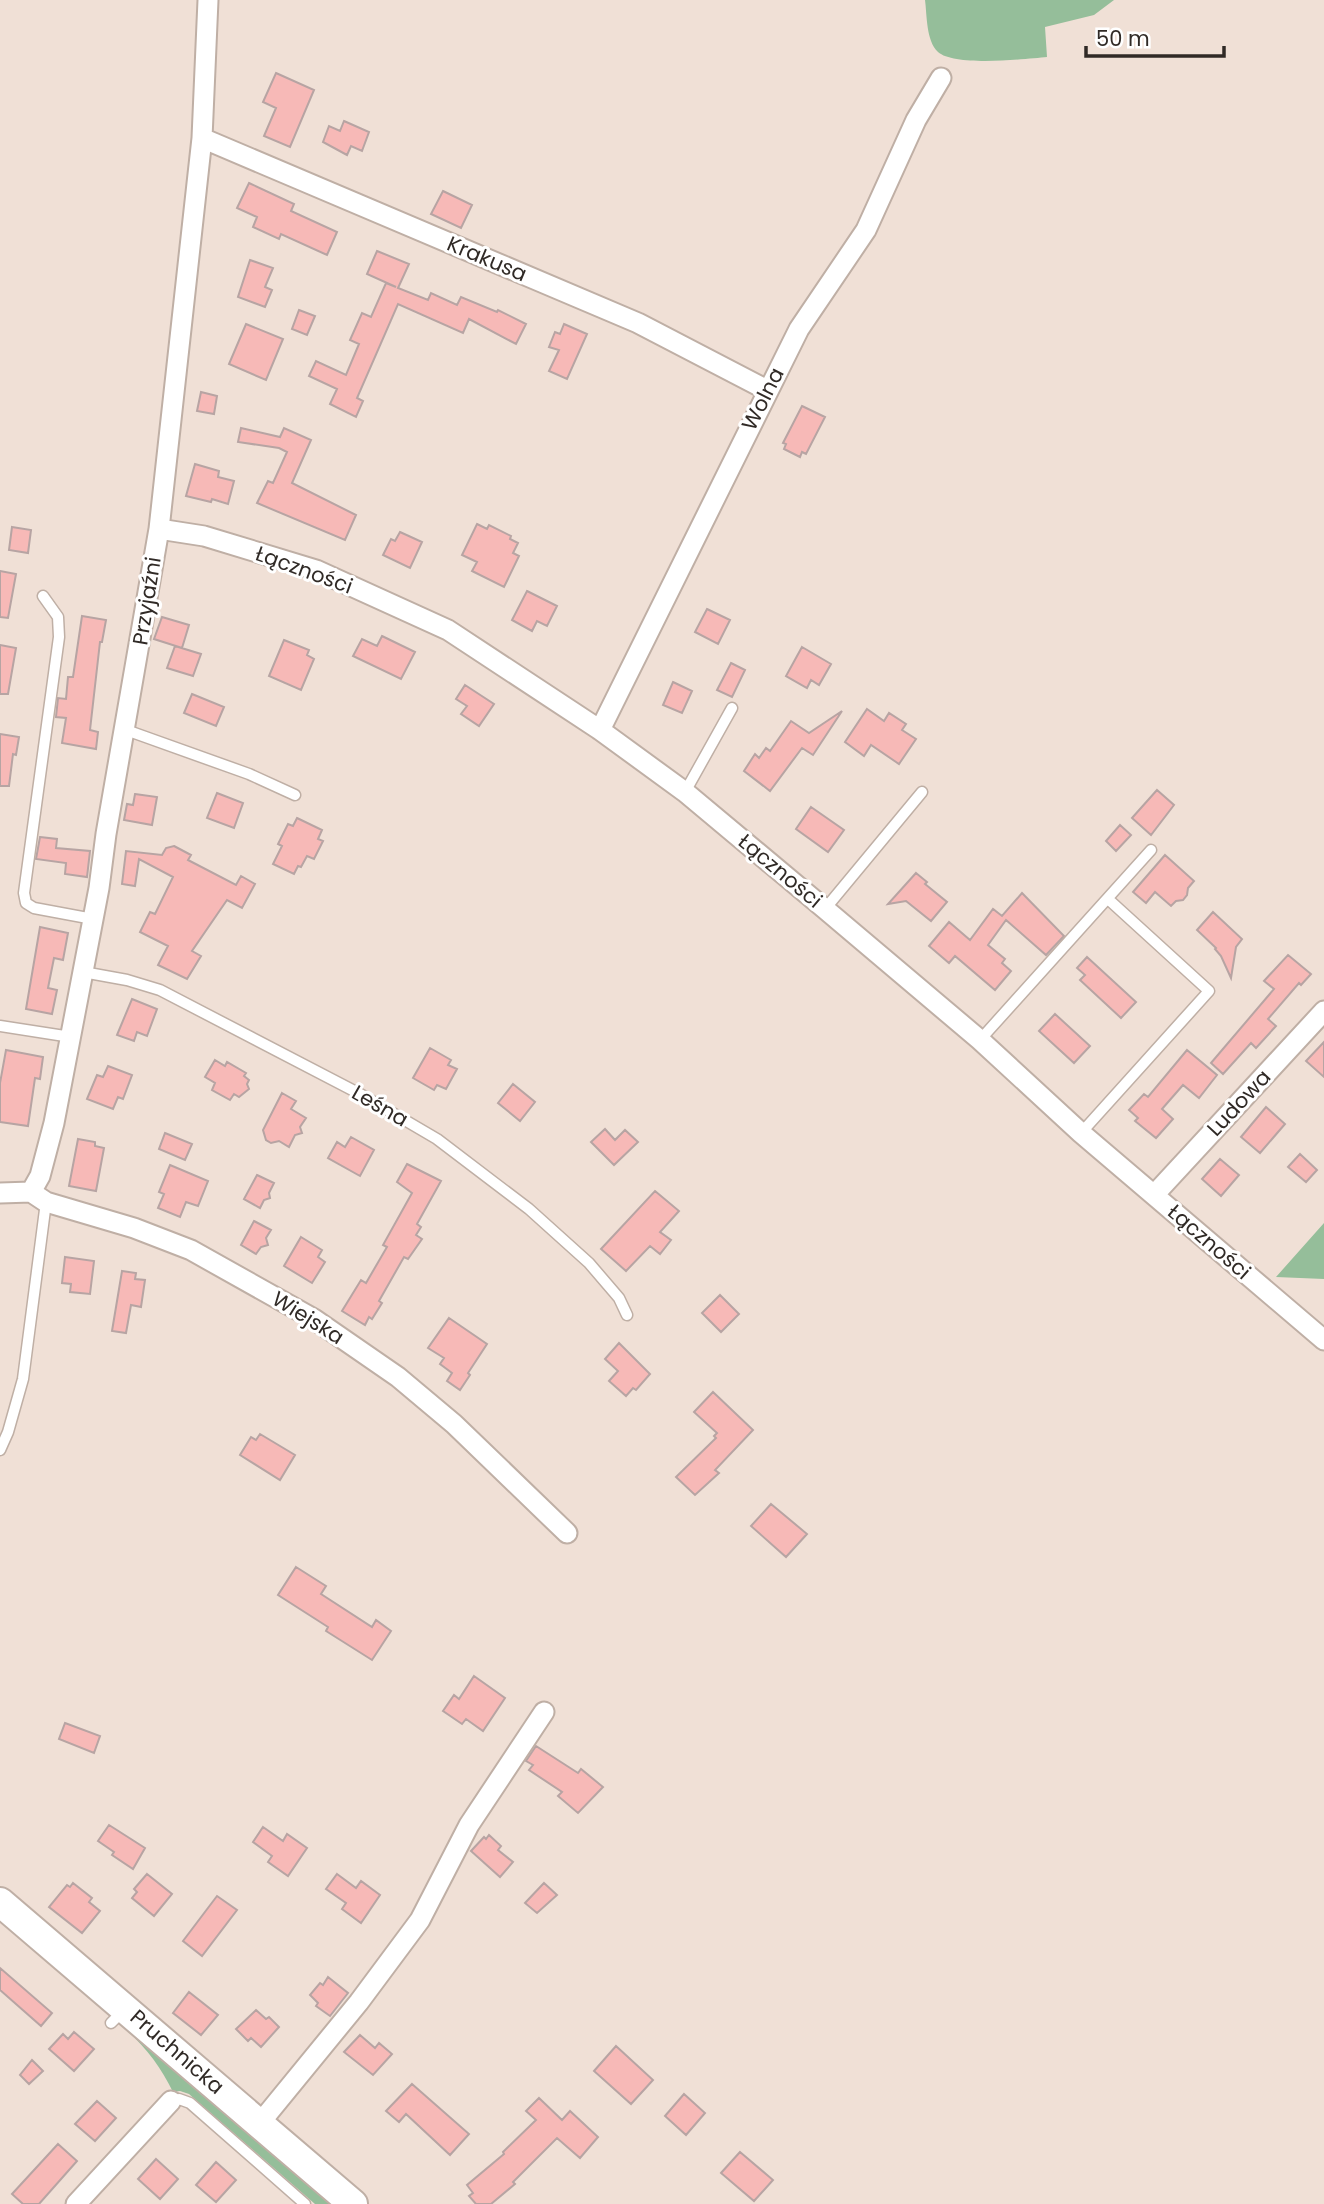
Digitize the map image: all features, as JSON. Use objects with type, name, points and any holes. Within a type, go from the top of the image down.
[{"type":"main road","name":"Pruchnicka","points":[[0,1902],[118,2015],[260,2123],[353,2204]]},
{"type":"street","name":"Przyjaźni","points":[[38,1197],[40,1176],[54,1123],[93,919],[159,529],[202,138],[208,0]]},
{"type":"street","name":"Wolna","points":[[600,730],[767,390],[799,329],[866,230],[916,120],[941,78]]},
{"type":"street","name":"Krakusa","points":[[202,138],[638,323],[767,390]]},
{"type":"street","name":"Łączności","points":[[159,529],[205,536],[316,570],[448,630],[600,730],[685,792],[825,909],[980,1040],[1082,1133],[1324,1340]]},
{"type":"street","name":"Ludowa","points":[[1154,1195],[1324,1011]]},
{"type":"street","name":"Wiejska","points":[[0,1193],[38,1197],[134,1228],[191,1250],[314,1319],[398,1377],[454,1424],[567,1533]]},
{"type":"street","points":[[260,2123],[359,2002],[420,1920],[469,1825],[544,1712]]},
{"type":"street","points":[[76,2204],[171,2101]]},
{"type":"lane","points":[[43,596],[58,617],[59,637],[24,893],[26,903],[34,908],[93,919]]},
{"type":"lane","points":[[685,792],[732,708]]},
{"type":"lane","points":[[126,730],[249,774],[295,795]]},
{"type":"lane","points":[[825,909],[922,792]]},
{"type":"lane","points":[[980,1040],[1151,850]]},
{"type":"lane","points":[[1082,1133],[1209,991],[1108,899]]},
{"type":"lane","name":"Leśna","points":[[83,972],[127,980],[160,990],[362,1095],[437,1139],[529,1209],[589,1263],[619,1298],[627,1315]]},
{"type":"lane","points":[[0,1026],[71,1037]]},
{"type":"lane","points":[[0,1450],[23,1380],[38,1197]]},
{"type":"lane","points":[[171,2101],[179,2099],[190,2104],[305,2204]]},
{"type":"green space","points":[[925,0],[1114,0],[1094,15],[1045,27],[1047,57],[974,61],[947,57],[938,52],[929,35]]},
{"type":"green space","points":[[1324,1223],[1324,1279],[1276,1277]]},
{"type":"green space","points":[[125,2022],[337,2204],[315,2204],[189,2094],[173,2092],[150,2055],[119,2024]]},
{"type":"building","points":[[276,73],[314,90],[290,147],[264,136],[276,108],[263,102]]},
{"type":"building","points":[[344,121],[369,132],[362,151],[351,146],[347,155],[323,142],[329,126],[340,131]]},
{"type":"building","points":[[249,183],[294,204],[291,211],[337,232],[327,255],[281,234],[279,239],[253,227],[257,217],[237,208]]},
{"type":"building","points":[[443,191],[472,205],[461,228],[431,214]]},
{"type":"building","points":[[377,251],[409,264],[398,288],[428,300],[431,293],[457,305],[461,297],[497,312],[498,310],[526,324],[516,344],[469,319],[463,333],[398,304],[357,398],[363,401],[356,417],[330,404],[337,389],[309,376],[316,361],[346,375],[359,344],[350,340],[362,313],[371,317],[386,283],[396,287],[367,274]]},
{"type":"building","points":[[250,260],[273,268],[265,287],[272,290],[265,307],[238,297]]},
{"type":"building","points":[[299,310],[315,316],[307,335],[292,329]]},
{"type":"building","points":[[246,324],[283,339],[266,380],[229,364]]},
{"type":"building","points":[[564,324],[587,334],[567,379],[549,371],[559,350],[549,347],[555,332],[560,334]]},
{"type":"building","points":[[201,392],[217,396],[214,414],[197,411]]},
{"type":"building","points":[[802,406],[825,417],[806,454],[802,452],[800,457],[784,449],[786,444],[783,443]]},
{"type":"building","points":[[241,428],[280,437],[284,428],[311,440],[292,483],[356,515],[345,540],[257,503],[268,481],[273,483],[287,452],[279,448],[238,442]]},
{"type":"building","points":[[195,464],[219,471],[218,477],[234,481],[228,504],[186,496]]},
{"type":"building","points":[[477,524],[487,529],[489,525],[511,536],[510,539],[518,543],[513,553],[519,556],[504,587],[472,571],[477,562],[462,555]]},
{"type":"building","points":[[12,527],[31,530],[28,553],[9,550]]},
{"type":"building","points":[[400,532],[422,542],[410,568],[383,555],[391,539],[395,541]]},
{"type":"building","points":[[0,571],[16,574],[8,618],[0,617]]},
{"type":"building","points":[[527,591],[557,606],[547,626],[537,621],[532,631],[512,620]]},
{"type":"building","points":[[707,609],[730,620],[718,644],[695,632]]},
{"type":"building","points":[[82,616],[106,620],[100,642],[90,730],[98,732],[96,749],[62,743],[66,718],[56,717],[58,698],[66,699],[68,677],[73,677]]},
{"type":"building","points":[[162,617],[189,625],[182,648],[154,639]]},
{"type":"building","points":[[382,636],[415,652],[401,679],[353,656],[362,639],[377,646]]},
{"type":"building","points":[[284,640],[309,650],[307,655],[314,659],[301,690],[269,676]]},
{"type":"building","points":[[0,645],[16,648],[8,694],[0,694]]},
{"type":"building","points":[[175,646],[201,654],[193,676],[167,668]]},
{"type":"building","points":[[802,647],[831,664],[819,685],[811,680],[807,688],[786,676]]},
{"type":"building","points":[[731,663],[745,670],[732,697],[717,690]]},
{"type":"building","points":[[673,682],[692,691],[682,713],[663,705]]},
{"type":"building","points":[[465,685],[494,704],[479,726],[461,714],[467,706],[456,699]]},
{"type":"building","points":[[192,694],[224,707],[216,726],[184,713]]},
{"type":"building","points":[[867,709],[884,721],[889,713],[906,724],[902,730],[916,739],[899,764],[871,745],[864,756],[845,742]]},
{"type":"building","points":[[842,711],[813,755],[802,748],[770,791],[744,771],[755,754],[759,758],[766,748],[770,751],[791,721],[809,733]]},
{"type":"building","points":[[0,734],[19,737],[16,755],[13,754],[9,786],[0,786]]},
{"type":"building","points":[[1157,790],[1174,805],[1151,835],[1132,818]]},
{"type":"building","points":[[217,793],[243,803],[234,828],[207,818]]},
{"type":"building","points":[[135,794],[157,797],[152,825],[124,820],[127,804],[133,805]]},
{"type":"building","points":[[811,807],[844,830],[828,852],[796,829]]},
{"type":"building","points":[[297,818],[322,830],[318,839],[323,841],[314,859],[307,856],[294,874],[273,864],[282,846],[278,844],[288,824],[293,826]]},
{"type":"building","points":[[1120,825],[1131,835],[1116,851],[1106,841]]},
{"type":"building","points":[[40,837],[57,839],[56,848],[90,851],[87,877],[65,874],[66,863],[36,859]]},
{"type":"building","points":[[174,846],[191,855],[188,860],[236,885],[241,876],[255,884],[242,908],[227,900],[192,951],[201,956],[187,979],[158,965],[168,946],[140,932],[150,912],[155,914],[173,877],[139,859],[135,886],[122,884],[126,851],[162,855],[166,848]]},
{"type":"building","points":[[1165,855],[1194,881],[1183,900],[1176,901],[1171,906],[1155,892],[1146,903],[1133,892]]},
{"type":"building","points":[[916,873],[947,902],[931,921],[906,901],[888,904]]},
{"type":"building","points":[[1022,893],[1064,936],[1046,955],[1006,920],[988,945],[1005,959],[1002,963],[1011,971],[995,990],[955,956],[949,963],[929,946],[949,922],[970,940],[993,909],[1002,916]]},
{"type":"building","points":[[1213,912],[1242,939],[1236,947],[1231,978],[1216,948],[1197,930]]},
{"type":"building","points":[[40,927],[68,933],[63,960],[54,958],[48,988],[57,990],[52,1014],[26,1009]]},
{"type":"building","points":[[1288,955],[1311,974],[1301,985],[1299,983],[1268,1019],[1276,1026],[1256,1048],[1251,1043],[1223,1074],[1211,1063],[1274,989],[1264,981]]},
{"type":"building","points":[[1087,957],[1136,1002],[1121,1018],[1080,980],[1085,975],[1077,968]]},
{"type":"building","points":[[132,999],[157,1009],[147,1036],[137,1032],[134,1041],[117,1035]]},
{"type":"building","points":[[1055,1014],[1090,1046],[1074,1063],[1039,1031]]},
{"type":"building","points":[[1324,1042],[1324,1077],[1306,1061]]},
{"type":"building","points":[[430,1048],[451,1060],[448,1065],[457,1069],[446,1089],[437,1085],[434,1090],[413,1078]]},
{"type":"building","points":[[6,1050],[43,1057],[40,1079],[35,1078],[28,1126],[0,1122],[0,1083]]},
{"type":"building","points":[[1187,1050],[1217,1075],[1199,1098],[1183,1085],[1162,1109],[1173,1119],[1156,1138],[1135,1121],[1138,1118],[1129,1110],[1144,1094],[1148,1097]]},
{"type":"building","points":[[215,1060],[225,1066],[227,1062],[246,1073],[244,1076],[249,1080],[249,1089],[239,1097],[234,1094],[230,1100],[212,1090],[215,1083],[205,1077]]},
{"type":"building","points":[[108,1066],[132,1075],[123,1099],[118,1097],[113,1109],[87,1099],[97,1075],[103,1077]]},
{"type":"building","points":[[513,1084],[535,1102],[520,1121],[498,1103]]},
{"type":"building","points":[[282,1093],[296,1101],[291,1109],[306,1118],[300,1127],[302,1133],[295,1135],[289,1147],[279,1141],[271,1143],[266,1140],[263,1130]]},
{"type":"building","points":[[1266,1107],[1285,1124],[1260,1153],[1241,1137]]},
{"type":"building","points":[[605,1129],[615,1140],[625,1130],[638,1142],[614,1165],[591,1142]]},
{"type":"building","points":[[165,1133],[192,1144],[185,1160],[159,1149]]},
{"type":"building","points":[[351,1137],[374,1150],[360,1176],[328,1158],[337,1142],[345,1147]]},
{"type":"building","points":[[78,1139],[95,1142],[95,1146],[104,1148],[96,1191],[69,1186]]},
{"type":"building","points":[[1300,1154],[1317,1170],[1306,1182],[1288,1167]]},
{"type":"building","points":[[1220,1159],[1239,1175],[1221,1196],[1202,1179]]},
{"type":"building","points":[[407,1164],[441,1181],[417,1224],[421,1227],[416,1235],[422,1239],[408,1259],[404,1257],[379,1301],[382,1303],[365,1325],[342,1311],[361,1280],[366,1283],[387,1247],[383,1245],[412,1193],[397,1182]]},
{"type":"building","points":[[170,1165],[208,1181],[198,1206],[186,1202],[180,1217],[158,1208],[164,1194],[159,1192]]},
{"type":"building","points":[[257,1175],[274,1183],[269,1193],[270,1198],[264,1200],[260,1208],[244,1199]]},
{"type":"building","points":[[655,1191],[679,1211],[660,1232],[671,1240],[660,1254],[650,1246],[626,1271],[601,1249]]},
{"type":"building","points":[[254,1221],[271,1230],[266,1238],[268,1245],[261,1247],[256,1254],[241,1245]]},
{"type":"building","points":[[301,1237],[322,1250],[318,1257],[325,1262],[312,1283],[284,1266]]},
{"type":"building","points":[[65,1257],[94,1261],[90,1294],[70,1292],[71,1284],[62,1283]]},
{"type":"building","points":[[122,1271],[136,1273],[135,1279],[145,1280],[141,1307],[131,1305],[126,1333],[112,1331]]},
{"type":"building","points":[[720,1295],[739,1314],[721,1332],[702,1313]]},
{"type":"building","points":[[449,1318],[487,1344],[460,1390],[447,1381],[452,1373],[440,1364],[444,1358],[428,1348]]},
{"type":"building","points":[[619,1343],[650,1374],[636,1390],[633,1388],[626,1396],[609,1381],[618,1371],[605,1359]]},
{"type":"building","points":[[713,1392],[753,1430],[715,1470],[719,1473],[695,1495],[676,1477],[716,1438],[714,1436],[717,1433],[694,1412]]},
{"type":"building","points":[[260,1434],[295,1455],[280,1480],[240,1455],[251,1437],[256,1440]]},
{"type":"building","points":[[771,1504],[807,1534],[786,1557],[751,1526]]},
{"type":"building","points":[[296,1567],[326,1586],[321,1594],[372,1627],[376,1620],[391,1631],[372,1660],[326,1631],[328,1627],[278,1595]]},
{"type":"building","points":[[474,1676],[505,1698],[483,1731],[466,1719],[462,1724],[443,1711],[454,1695],[459,1699]]},
{"type":"building","points":[[65,1723],[100,1736],[94,1753],[59,1739]]},
{"type":"building","points":[[536,1746],[578,1773],[581,1769],[603,1787],[578,1813],[558,1796],[562,1792],[529,1770],[533,1765],[526,1761]]},
{"type":"building","points":[[109,1825],[145,1848],[133,1869],[112,1855],[114,1852],[98,1841]]},
{"type":"building","points":[[263,1827],[283,1841],[287,1834],[307,1848],[288,1876],[268,1862],[272,1856],[253,1842]]},
{"type":"building","points":[[489,1835],[501,1846],[498,1850],[513,1862],[500,1877],[471,1851]]},
{"type":"building","points":[[147,1874],[172,1894],[154,1916],[132,1898],[137,1892],[134,1889]]},
{"type":"building","points":[[337,1874],[356,1888],[361,1881],[380,1895],[361,1923],[342,1909],[346,1903],[326,1889]]},
{"type":"building","points":[[73,1883],[92,1898],[89,1902],[100,1911],[82,1933],[49,1907],[67,1885],[70,1887]]},
{"type":"building","points":[[544,1883],[557,1895],[537,1913],[525,1903]]},
{"type":"building","points":[[217,1896],[237,1910],[202,1956],[183,1941]]},
{"type":"building","points":[[0,1968],[52,2013],[41,2026],[0,1990]]},
{"type":"building","points":[[328,1977],[348,1993],[330,2016],[316,2006],[318,2003],[310,1995],[320,1983],[323,1985]]},
{"type":"building","points":[[189,1992],[218,2015],[201,2035],[173,2013]]},
{"type":"building","points":[[256,2010],[279,2027],[261,2047],[251,2038],[248,2041],[236,2029]]},
{"type":"building","points":[[74,2032],[94,2049],[74,2071],[49,2049],[63,2034],[68,2039]]},
{"type":"building","points":[[360,2035],[375,2048],[379,2043],[392,2054],[373,2075],[344,2052]]},
{"type":"building","points":[[616,2046],[653,2080],[631,2104],[594,2071]]},
{"type":"building","points":[[32,2060],[43,2071],[29,2084],[20,2075]]},
{"type":"building","points":[[412,2084],[469,2134],[450,2155],[406,2114],[399,2122],[386,2111]]},
{"type":"building","points":[[684,2094],[705,2113],[686,2135],[665,2116]]},
{"type":"building","points":[[539,2098],[562,2120],[570,2111],[598,2137],[580,2158],[557,2138],[513,2182],[515,2184],[491,2204],[476,2204],[469,2196],[473,2193],[467,2185],[504,2154],[536,2120],[526,2111]]},
{"type":"building","points":[[97,2101],[116,2118],[95,2141],[75,2124]]},
{"type":"building","points":[[58,2144],[77,2161],[39,2204],[23,2204],[12,2194]]},
{"type":"building","points":[[740,2152],[773,2180],[754,2201],[721,2173]]},
{"type":"building","points":[[156,2159],[178,2179],[160,2199],[138,2179]]},
{"type":"building","points":[[216,2162],[236,2180],[216,2202],[196,2185]]}]
